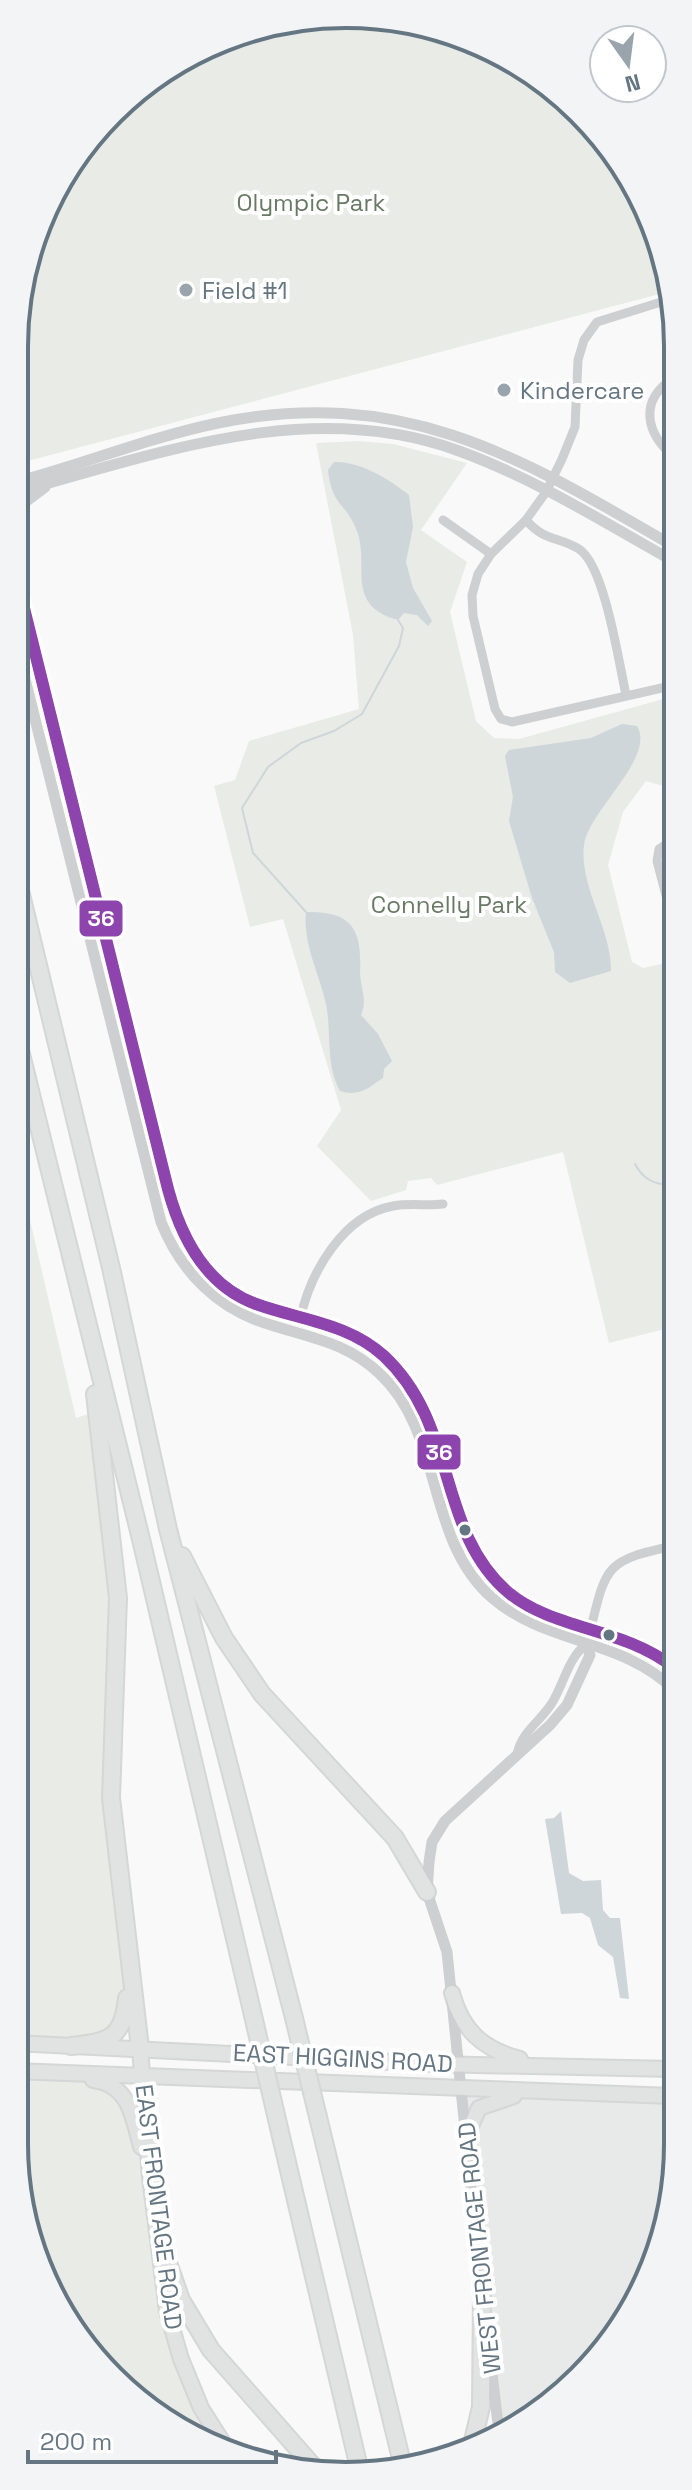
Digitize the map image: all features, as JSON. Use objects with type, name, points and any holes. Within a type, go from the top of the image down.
[{"type":"highway","points":[[28,924],[111,1268],[168,1529],[294,2018],[401,2457]]},
{"type":"highway","points":[[28,1083],[140,1535],[358,2461]]},
{"type":"highway","points":[[89,1336],[118,1598],[111,1798],[140,2048]]},
{"type":"highway","points":[[168,1529],[224,1638],[262,1694],[395,1838],[427,1892]]},
{"type":"highway","points":[[71,2046],[105,2041],[119,2031],[126,2013],[130,1977]]},
{"type":"highway","points":[[159,2237],[181,2300],[211,2350],[307,2459]]},
{"type":"highway","points":[[474,2435],[481,2407],[482,2290]]},
{"type":"main road","points":[[452,1993],[459,2017],[489,2049],[544,2065]]},
{"type":"main road","name":"EAST HIGGINS ROAD","points":[[28,2044],[459,2065],[664,2069]]},
{"type":"main road","name":"EAST FRONTAGE ROAD","points":[[140,2048],[150,2177],[167,2311],[181,2359],[201,2408],[218,2435]]},
{"type":"main road","name":"EAST HIGGINS ROAD","points":[[28,2071],[664,2096]]},
{"type":"main road","points":[[28,2072],[100,2081],[118,2087],[126,2097],[150,2177]]},
{"type":"main road","points":[[467,2135],[479,2108],[507,2097],[540,2092]]},
{"type":"street","points":[[661,302],[597,322],[581,350],[575,427],[554,477],[526,520],[491,554],[478,574],[472,595],[495,709],[501,719],[512,722],[664,687]]},
{"type":"street","points":[[664,384],[649,419],[657,443],[664,449]]},
{"type":"street","points":[[28,477],[217,423],[298,413],[338,413],[424,425],[495,449],[554,477],[664,541]]},
{"type":"street","points":[[28,489],[222,438],[282,429],[340,427],[393,433],[442,445],[520,477],[664,556]]},
{"type":"street","points":[[28,500],[53,482]]},
{"type":"street","points":[[443,520],[491,554]]},
{"type":"street","points":[[526,520],[539,535],[580,549],[590,563],[599,581],[626,695]]},
{"type":"street","points":[[28,624],[177,1221],[195,1255],[219,1281],[258,1305],[330,1324],[382,1354],[415,1391],[435,1433],[468,1540],[495,1579],[527,1604],[649,1651],[664,1661]]},
{"type":"street","points":[[28,691],[158,1207],[179,1260],[209,1292],[241,1314],[342,1346],[378,1372],[412,1416],[453,1543],[477,1583],[515,1615],[646,1666],[664,1681]]},
{"type":"street","points":[[664,846],[659,849],[657,861],[664,888]]},
{"type":"street","points":[[301,1316],[321,1261],[367,1215],[392,1206],[443,1204]]},
{"type":"street","points":[[427,1892],[429,1862],[436,1834],[453,1812],[567,1705],[590,1655],[586,1644],[601,1584],[608,1571],[622,1559],[664,1548]]},
{"type":"street","name":"WEST FRONTAGE ROAD","points":[[427,1892],[445,1945],[452,1993],[498,2423]]},
{"type":"shaded area","points":[[334,462],[364,468],[409,495],[413,527],[406,562],[413,588],[432,621],[428,626],[417,615],[404,613],[398,620],[371,605],[362,583],[357,531],[336,498],[330,482],[328,470]]},
{"type":"shaded area","points":[[622,724],[637,726],[640,739],[637,753],[630,769],[588,831],[584,845],[586,876],[610,955],[611,971],[570,983],[555,972],[554,952],[532,898],[509,821],[513,797],[505,756],[509,750],[591,738]]},
{"type":"shaded area","points":[[306,912],[344,919],[351,925],[359,944],[364,999],[361,1015],[378,1034],[392,1061],[384,1069],[383,1078],[358,1092],[340,1091],[332,1070],[328,1015],[309,947]]},
{"type":"shaded area","points":[[561,1811],[569,1873],[583,1881],[601,1880],[603,1910],[610,1918],[620,1918],[629,1999],[620,1998],[613,1957],[598,1945],[590,1918],[582,1913],[561,1914],[545,1819],[554,1818]]},
{"type":"shaded area","points":[[460,2095],[664,2103],[663,2165],[658,2206],[647,2246],[631,2285],[598,2338],[571,2369],[540,2396],[496,2424]]},
{"type":"green space","name":"Olympic Park","points":[[346,28],[408,34],[468,52],[523,82],[571,121],[610,169],[640,224],[660,294],[28,461],[28,346],[34,284],[52,224],[71,187],[107,136],[152,94],[205,61],[264,39],[304,31]]},
{"type":"green space","name":"Connelly Park","points":[[359,441],[393,444],[467,463],[421,530],[467,562],[450,612],[476,721],[494,738],[519,739],[664,699],[664,786],[646,781],[623,812],[608,865],[632,962],[643,968],[664,963],[664,1329],[609,1343],[563,1152],[437,1185],[431,1178],[408,1181],[406,1190],[371,1201],[317,1146],[341,1110],[283,919],[250,927],[214,786],[235,780],[249,741],[359,709],[353,635],[316,443]]},
{"type":"green space","points":[[28,1211],[76,1418],[97,1411],[118,1598],[113,1709],[130,1977],[113,2036],[28,2042]]},
{"type":"green space","points":[[28,2073],[100,2081],[118,2087],[138,2134],[174,2336],[221,2437],[169,2408],[121,2369],[94,2338],[61,2285],[45,2246],[34,2206],[28,2144]]},
{"type":"waterway","points":[[306,912],[253,853],[242,808],[268,767],[301,743],[334,731],[362,714],[399,646],[403,628],[398,620]]},
{"type":"waterway","points":[[635,1164],[649,1180],[664,1184]]},
{"type":"transit line","name":"36","points":[[28,624],[168,1189],[188,1242],[210,1272],[238,1296],[339,1329],[384,1356],[408,1384],[425,1414],[469,1540],[486,1568],[509,1593],[547,1615],[633,1644],[664,1661]]},
{"type":"place","name":"Field #1","points":[[186,290]]},
{"type":"place","name":"Kindercare","points":[[504,390]]}]
